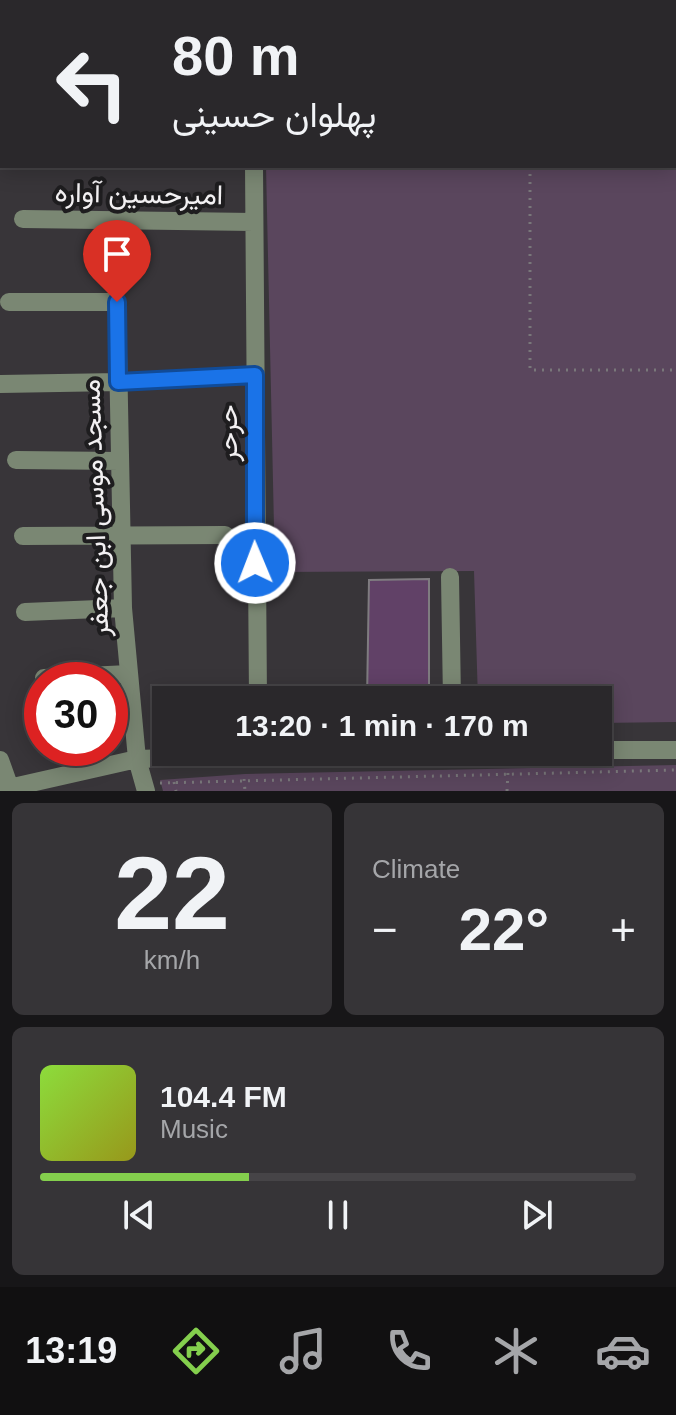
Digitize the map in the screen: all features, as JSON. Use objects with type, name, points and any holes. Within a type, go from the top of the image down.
[{"type":"street","name":"حرحر","points":[[254,168],[258,686]]},
{"type":"street","name":"امیرحسین آواره","points":[[23,219],[254,222]]},
{"type":"street","name":"مسجد موسی ابن جعفر","points":[[9,302],[117,302],[123,608],[137,759],[145,788]]},
{"type":"street","points":[[0,384],[255,375]]},
{"type":"street","points":[[16,460],[120,461]]},
{"type":"street","points":[[23,536],[225,535]]},
{"type":"street","points":[[450,577],[452,686]]},
{"type":"street","points":[[25,612],[123,608]]},
{"type":"street","points":[[612,750],[676,750]]},
{"type":"street","points":[[0,760],[5,789],[137,759],[152,758]]},
{"type":"path","points":[[530,168],[530,370],[676,370]]},
{"type":"path","points":[[507,791],[509,766]]},
{"type":"path","points":[[145,788],[174,782],[244,779],[676,770]]},
{"type":"path","points":[[244,779],[245,791]]},
{"type":"path","points":[[174,782],[176,791]]},
{"type":"shaded area","points":[[266,168],[676,168],[676,722],[612,723],[612,686],[478,686],[474,571],[275,572]]},
{"type":"shaded area","points":[[676,765],[676,791],[163,791],[160,780],[245,774]]},
{"type":"building","points":[[429,579],[429,686],[367,686],[369,580]]},
{"type":"route","points":[[117,302],[118,382],[255,375],[255,563]]}]
